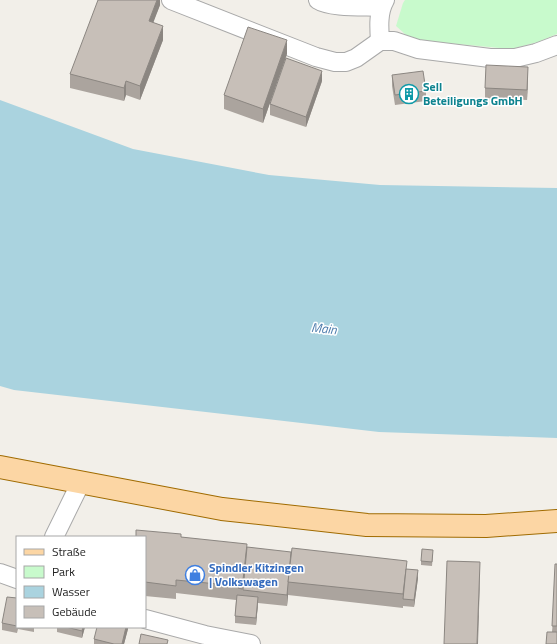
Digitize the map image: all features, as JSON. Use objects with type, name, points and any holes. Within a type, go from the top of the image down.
[{"type":"main road","points":[[0,467],[222,509],[367,525],[486,526],[557,521]]},
{"type":"street","points":[[171,0],[316,57],[334,62],[346,62],[356,58],[380,41],[394,41],[418,49],[490,58],[515,58],[536,53],[557,45]]},
{"type":"street","points":[[318,0],[321,2],[340,5],[383,3],[379,25],[380,41]]},
{"type":"street","points":[[54,536],[81,482]]},
{"type":"street","points":[[0,574],[16,579]]},
{"type":"street","points":[[146,619],[205,635],[251,644]]},
{"type":"green space","points":[[405,0],[557,0],[557,34],[538,42],[511,49],[416,40],[406,35],[396,26]]},
{"type":"water","name":"Main","points":[[0,100],[133,149],[269,175],[380,185],[557,188],[557,438],[379,432],[14,390],[0,386]]},
{"type":"building","points":[[98,0],[157,0],[149,21],[163,26],[140,86],[126,81],[124,88],[70,74]]},
{"type":"building","points":[[248,27],[287,40],[263,109],[224,95]]},
{"type":"building","points":[[286,58],[322,71],[306,117],[270,104]]},
{"type":"building","points":[[486,65],[528,67],[527,90],[485,88]]},
{"type":"building","points":[[423,71],[426,91],[395,95],[392,75]]},
{"type":"building","name":"Spindler Kitzingen | Volkswagen","points":[[136,530],[181,534],[181,537],[247,544],[242,589],[238,588],[238,586],[176,580],[176,586],[146,582],[146,536],[136,536]]},
{"type":"building","points":[[247,547],[291,552],[287,595],[243,590]]},
{"type":"building","points":[[292,548],[407,561],[403,594],[288,582]]},
{"type":"building","points":[[422,549],[433,550],[432,562],[421,561]]},
{"type":"building","points":[[447,561],[480,562],[477,644],[444,644]]},
{"type":"building","points":[[555,564],[557,564],[557,626],[552,626]]},
{"type":"building","points":[[406,569],[418,570],[414,600],[403,599]]},
{"type":"building","points":[[237,595],[258,597],[256,618],[235,616]]},
{"type":"building","points":[[7,597],[16,598],[16,626],[2,623]]},
{"type":"building","points":[[70,628],[83,628],[82,631]]},
{"type":"building","points":[[97,628],[126,628],[122,644],[114,644],[94,639]]},
{"type":"building","points":[[547,632],[557,632],[557,644],[546,644]]},
{"type":"building","points":[[141,634],[168,640],[167,644],[139,644]]},
{"type":"place","name":"Sell Beteiligungs GmbH","points":[[409,94]]},
{"type":"place","name":"Spindler Kitzingen | Volkswagen","points":[[195,575]]}]
